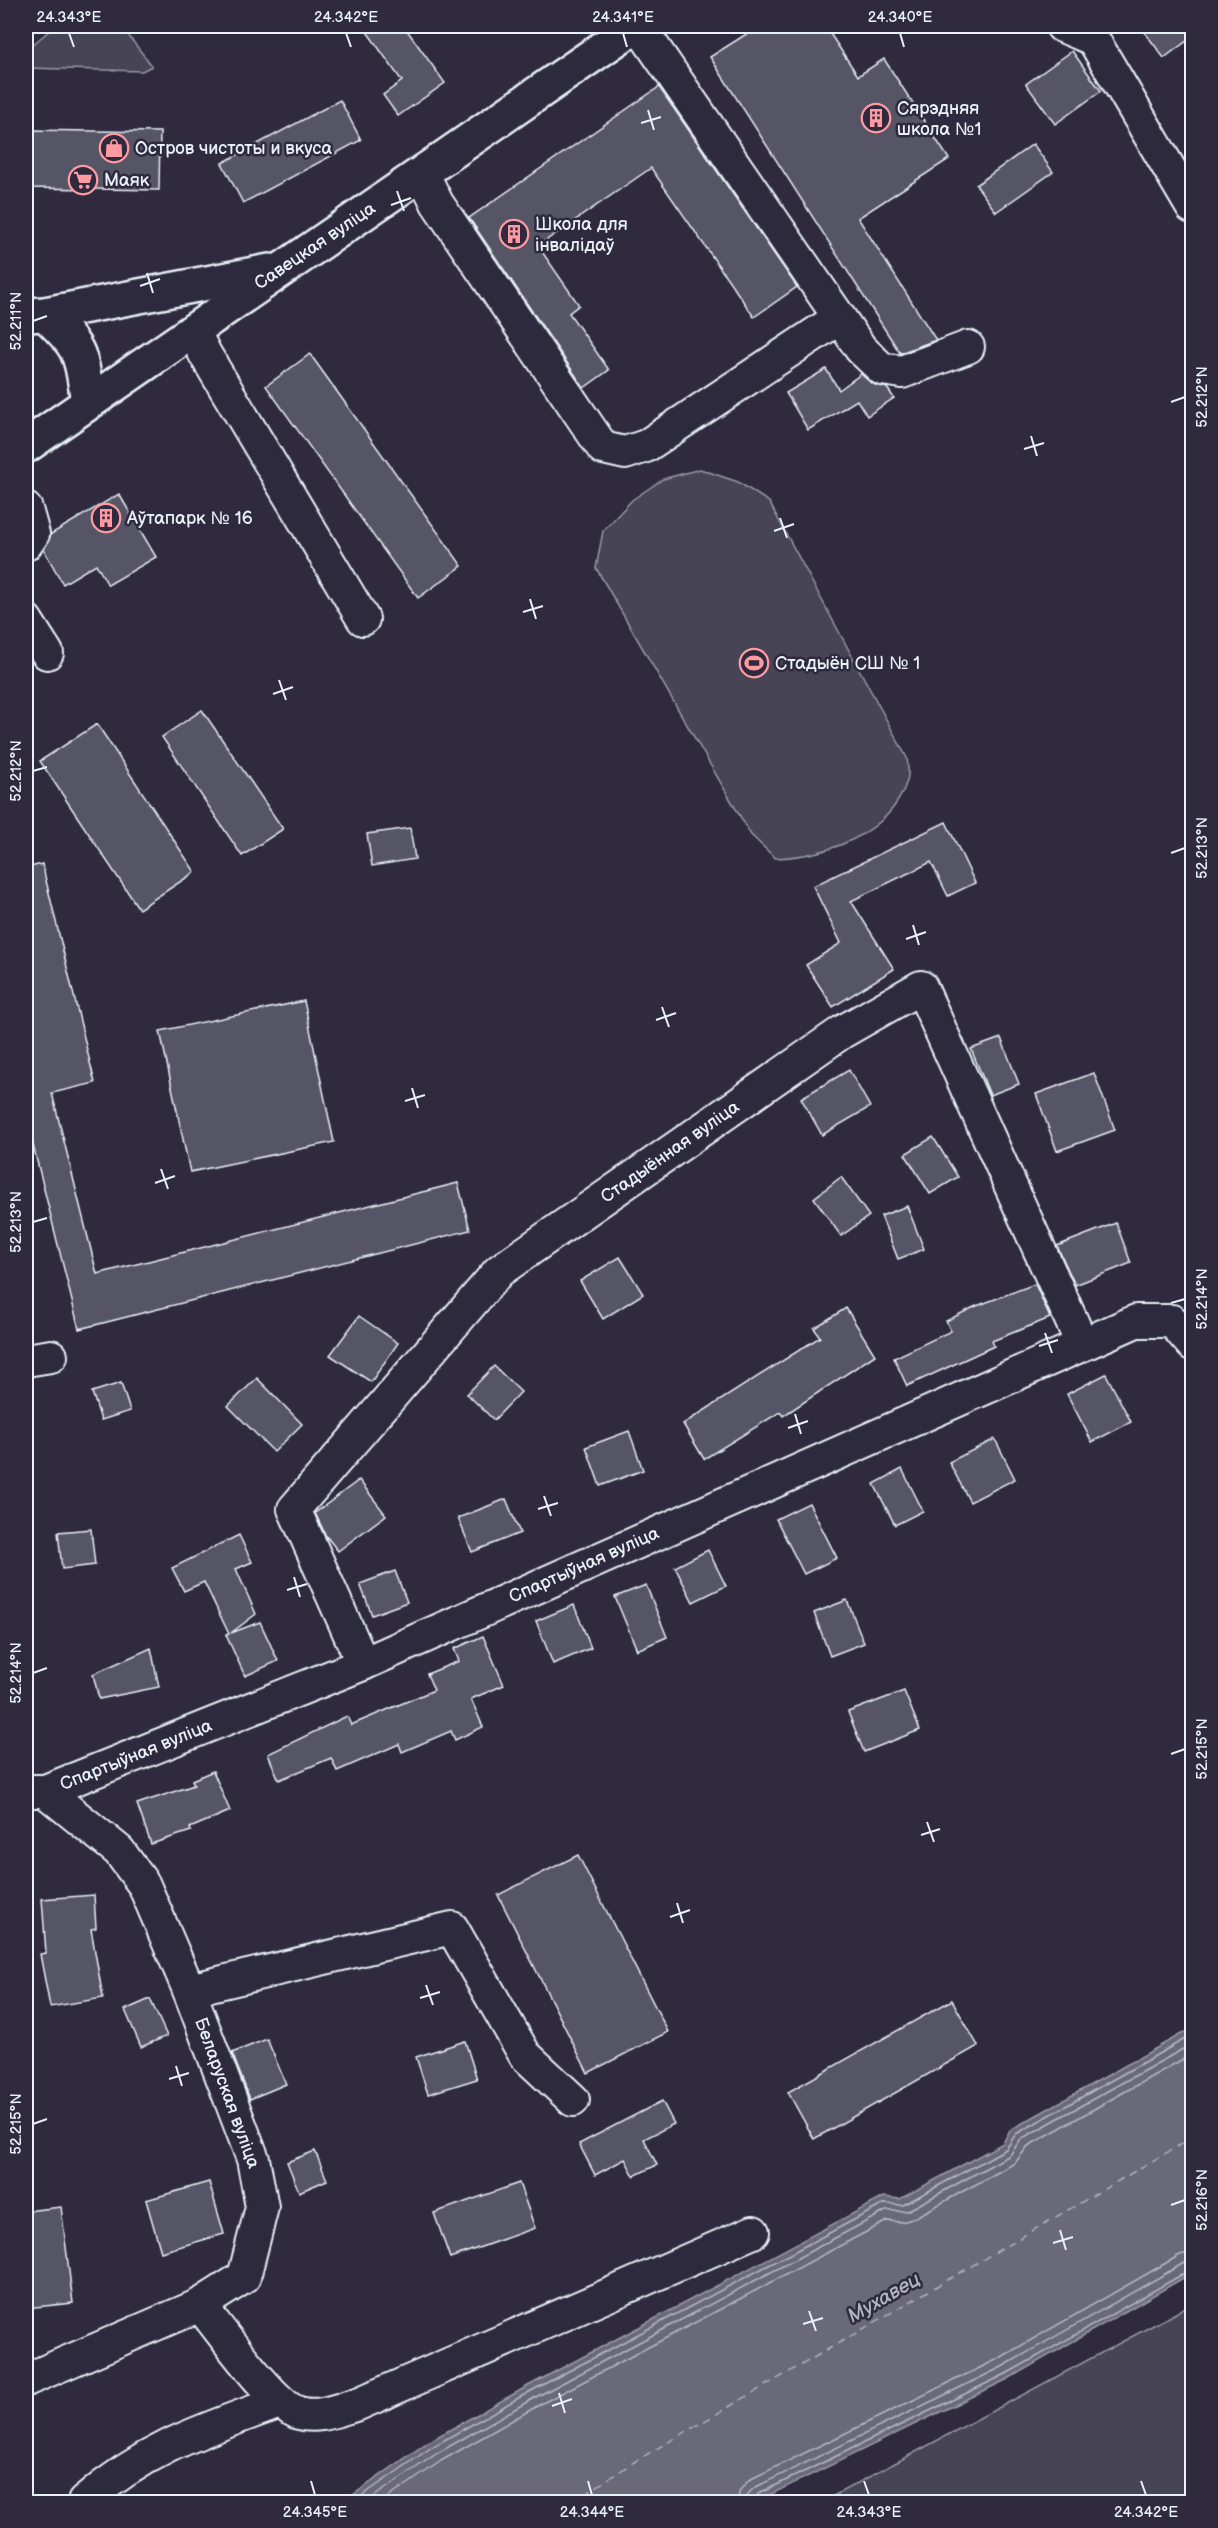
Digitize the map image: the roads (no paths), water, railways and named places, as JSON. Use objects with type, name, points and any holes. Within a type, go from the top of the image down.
[{"type":"main road","name":"Савецкая вуліца","points":[[26,446],[280,269],[423,174],[624,29]]},
{"type":"main road","points":[[35,315],[280,269]]},
{"type":"main road","points":[[35,315],[77,348],[83,362],[88,401]]},
{"type":"street","points":[[1062,26],[1093,39],[1192,207]]},
{"type":"street","points":[[624,29],[861,349],[882,369],[902,372],[968,347]]},
{"type":"street","points":[[423,174],[437,203],[603,448],[625,453],[646,447],[839,318]]},
{"type":"street","points":[[193,330],[205,354],[363,619]]},
{"type":"street","points":[[26,509],[33,534],[26,544]]},
{"type":"street","points":[[26,620],[47,653]]},
{"type":"street","name":"Стадыённая вуліца","points":[[363,1664],[294,1509],[499,1271],[842,1032],[921,987],[1082,1344]]},
{"type":"street","name":"Спартыўная вуліца","points":[[35,1791],[363,1664],[1136,1321],[1172,1321],[1192,1344]]},
{"type":"street","name":"Беларуская вуліца","points":[[26,2380],[200,2305],[244,2277],[262,2207],[253,2159],[237,2112],[189,1990],[144,1885],[119,1851],[35,1791]]},
{"type":"street","points":[[189,1990],[452,1929],[525,2055],[573,2100]]},
{"type":"street","points":[[200,2305],[279,2402],[299,2413],[323,2414],[358,2404],[753,2232]]},
{"type":"street","points":[[84,2502],[113,2477],[158,2449],[279,2402]]},
{"type":"water","name":"Мухавец","points":[[1192,2028],[1192,2273],[1008,2379],[755,2502],[343,2502],[428,2442],[528,2386],[884,2197],[900,2199],[1003,2143],[1010,2130]]},
{"type":"place","name":"Сярэдняя школа №1","points":[[876,118]]},
{"type":"place","name":"Остров чистоты и вкуса","points":[[114,148]]},
{"type":"place","name":"Маяк","points":[[83,180]]},
{"type":"place","name":"Школа для інвалідаў","points":[[514,234]]},
{"type":"place","name":"Аўтапарк № 16","points":[[106,518]]},
{"type":"place","name":"Стадыён СШ № 1","points":[[754,663]]}]
